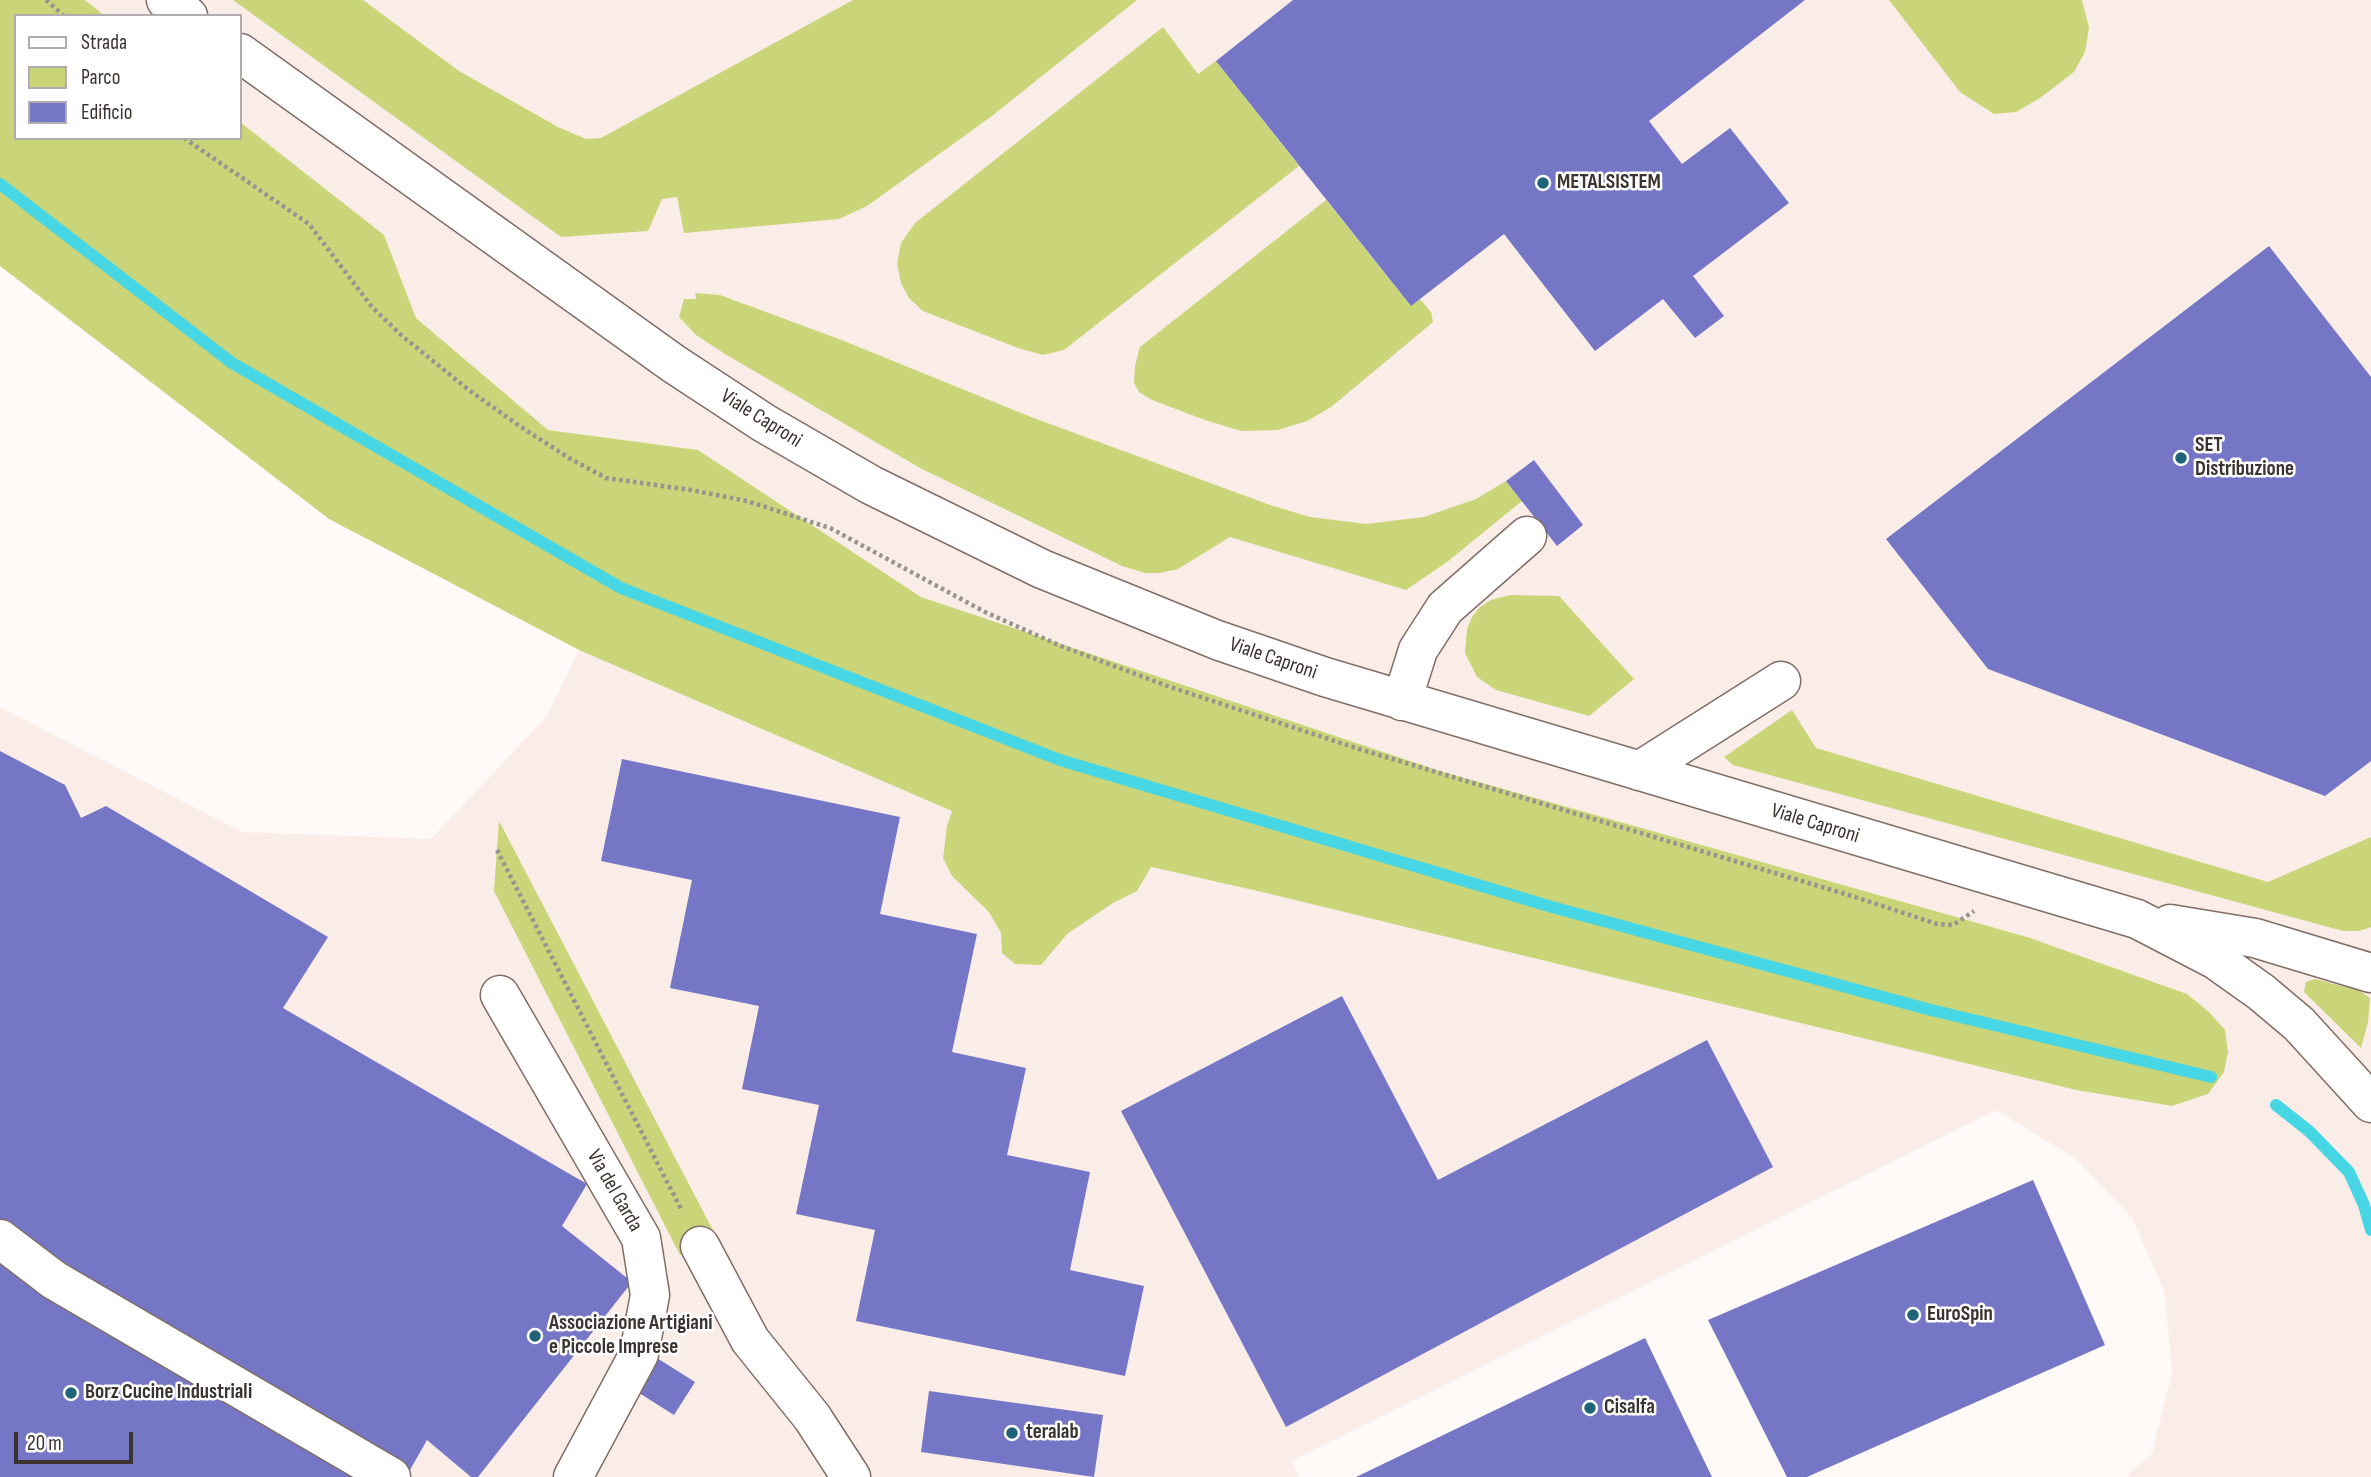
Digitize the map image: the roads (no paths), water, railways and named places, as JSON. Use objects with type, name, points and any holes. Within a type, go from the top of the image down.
[{"type":"street","points":[[166,0],[185,14]]},
{"type":"street","name":"Viale Caproni","points":[[242,54],[674,364],[764,423],[871,485],[1042,569],[1229,644],[1402,701],[2137,919],[2216,960],[2261,992],[2299,1024],[2371,1103]]},
{"type":"street","points":[[1402,701],[1418,650],[1445,608],[1527,536]]},
{"type":"street","points":[[1639,771],[1781,681]]},
{"type":"street","points":[[2137,919],[2255,939],[2371,973]]},
{"type":"street","name":"Via del Garda","points":[[500,995],[641,1238],[650,1295],[639,1354],[573,1477]]},
{"type":"street","points":[[0,1239],[54,1280],[391,1477]]},
{"type":"street","points":[[700,1246],[750,1340],[812,1417],[851,1477]]},
{"type":"waterway","points":[[0,184],[232,363],[621,588],[1060,760],[1552,907],[1927,1009],[2211,1077]]},
{"type":"waterway","points":[[2276,1105],[2309,1131],[2349,1172],[2364,1205],[2371,1230]]},
{"type":"place","name":"METALSISTEM","points":[[1543,183]]},
{"type":"place","name":"SET Distribuzione","points":[[2181,458]]},
{"type":"place","name":"EuroSpin","points":[[1913,1315]]},
{"type":"place","name":"Associazione Artigiani e Piccole Imprese","points":[[535,1336]]},
{"type":"place","name":"Borz Cucine Industriali","points":[[71,1393]]},
{"type":"place","name":"Cisalfa","points":[[1590,1408]]},
{"type":"place","name":"teralab","points":[[1012,1433]]}]
